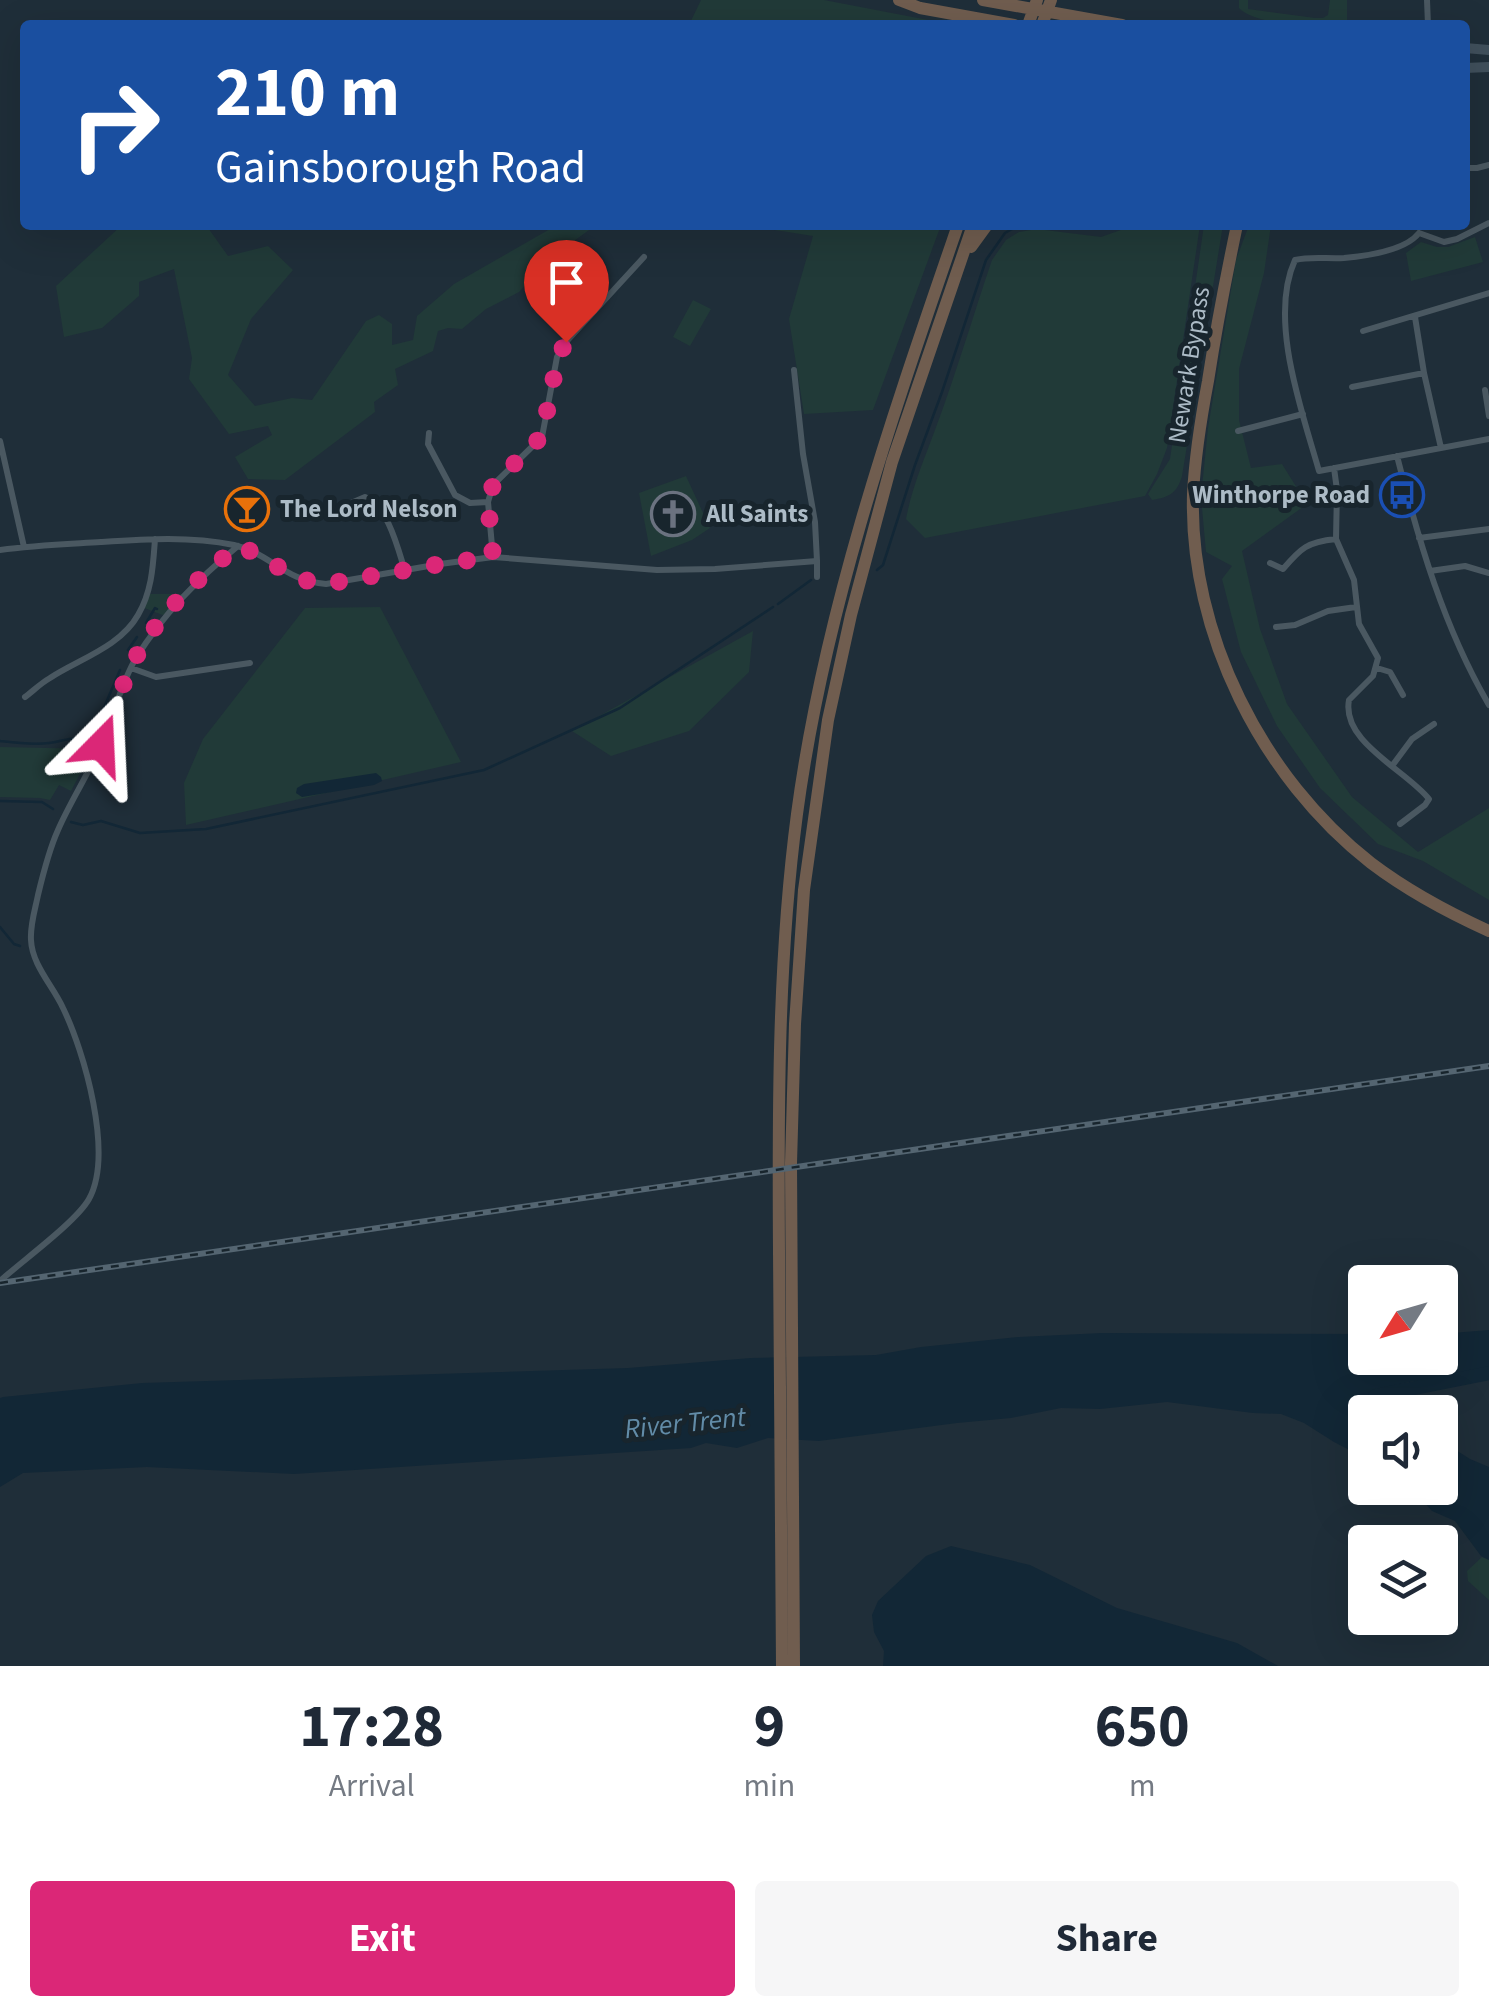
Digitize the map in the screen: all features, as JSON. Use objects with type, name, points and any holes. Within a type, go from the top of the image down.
[{"type":"highway","points":[[900,0],[920,8],[985,20]]},
{"type":"highway","points":[[983,0],[1096,20]]},
{"type":"highway","points":[[1036,20],[1051,0]]},
{"type":"highway","points":[[788,1662],[785,1164],[804,890],[844,613],[842,590],[883,444],[956,230]]},
{"type":"highway","points":[[844,613],[857,594],[892,462],[971,230]]},
{"type":"highway","points":[[954,280],[984,230]]},
{"type":"highway","name":"Newark Bypass","points":[[1236,230],[1196,453],[1193,496],[1205,598],[1230,677],[1289,780],[1316,811],[1368,860],[1417,895],[1489,931]]},
{"type":"street","points":[[1421,230],[1444,242],[1489,223]]},
{"type":"street","points":[[1418,230],[1404,246],[1344,258],[1295,260],[1288,275],[1286,332],[1319,471],[1489,439]]},
{"type":"street","points":[[493,557],[488,502],[493,485],[542,436],[558,357],[566,342],[644,257]]},
{"type":"street","points":[[1363,331],[1489,293]]},
{"type":"street","points":[[1414,316],[1441,448]]},
{"type":"street","points":[[794,370],[815,522],[816,577]]},
{"type":"street","points":[[1352,388],[1424,373]]},
{"type":"street","points":[[1484,390],[1489,416]]},
{"type":"street","points":[[1238,431],[1303,414]]},
{"type":"street","points":[[1262,424],[1265,436]]},
{"type":"street","points":[[429,434],[428,444],[455,495],[470,503],[488,502]]},
{"type":"street","points":[[0,441],[24,546]]},
{"type":"street","points":[[1397,456],[1430,571],[1458,646],[1489,705]]},
{"type":"street","points":[[1334,468],[1338,490],[1336,539],[1354,580],[1362,632],[1376,652],[1377,668],[1349,700],[1348,716],[1369,746],[1429,799],[1400,824]]},
{"type":"street","points":[[350,502],[365,497],[374,500],[394,534],[405,571]]},
{"type":"street","points":[[1419,538],[1489,529]]},
{"type":"street","points":[[25,697],[49,678],[110,644],[132,625],[151,579],[155,539]]},
{"type":"street","points":[[0,550],[198,539],[238,546],[260,554],[292,577],[326,584],[493,557],[657,570],[817,561]]},
{"type":"street","points":[[1270,562],[1283,569],[1297,550],[1315,541],[1336,539]]},
{"type":"street","points":[[0,1280],[78,1213],[89,1200],[98,1169],[93,1100],[84,1058],[31,945],[31,928],[56,833],[101,745],[131,668],[176,602],[238,546]]},
{"type":"street","points":[[1430,571],[1466,566],[1489,573]]},
{"type":"street","points":[[1276,627],[1356,607]]},
{"type":"street","points":[[131,668],[156,677],[250,663]]},
{"type":"street","points":[[1377,668],[1390,672],[1403,695]]},
{"type":"street","points":[[1392,766],[1412,739],[1434,724]]},
{"type":"green space","points":[[701,0],[824,0],[928,20],[691,20]]},
{"type":"green space","points":[[1239,0],[1248,0],[1248,9],[1323,18],[1328,15],[1330,0],[1347,0],[1347,20],[1266,20],[1239,8]]},
{"type":"green space","points":[[117,230],[210,230],[228,256],[268,246],[293,270],[251,319],[228,375],[255,406],[292,398],[312,400],[366,321],[379,315],[392,324],[392,345],[413,340],[417,316],[454,284],[548,230],[589,230],[549,259],[519,292],[486,309],[462,329],[438,331],[433,351],[395,369],[398,385],[374,402],[375,412],[285,480],[248,479],[235,457],[272,435],[268,426],[229,434],[189,379],[192,358],[174,269],[139,282],[139,296],[102,328],[64,337],[56,286]]},
{"type":"green space","points":[[775,230],[939,230],[873,410],[804,414],[789,319],[813,236]]},
{"type":"green space","points":[[1045,230],[1101,237],[1121,230],[1199,230],[1167,448],[1145,496],[925,538],[906,519],[992,260],[1006,240],[1019,232]]},
{"type":"green space","points":[[1203,230],[1222,230],[1182,476],[1172,493],[1152,500],[1148,494],[1170,459]]},
{"type":"green space","points":[[1247,230],[1270,230],[1264,273],[1239,369],[1239,420],[1251,468],[1282,464],[1307,504],[1242,551],[1260,629],[1287,704],[1352,797],[1418,852],[1489,808],[1489,900],[1423,861],[1378,844],[1320,788],[1277,726],[1241,652],[1222,579],[1232,566],[1206,552],[1201,497],[1208,428],[1236,260]]},
{"type":"green space","points":[[1475,237],[1483,262],[1411,281],[1406,253],[1421,242],[1448,247]]},
{"type":"green space","points":[[693,300],[711,309],[690,346],[673,337]]},
{"type":"green space","points":[[686,476],[710,528],[692,540],[651,556],[639,493]]},
{"type":"green space","points":[[147,594],[184,594],[165,616],[142,607]]},
{"type":"green space","points":[[380,607],[461,762],[186,825],[184,783],[203,739],[305,608]]},
{"type":"green space","points":[[753,631],[749,672],[689,731],[611,756],[572,731]]},
{"type":"green space","points":[[0,747],[93,749],[71,791],[59,785],[50,800],[0,797]]},
{"type":"green space","points":[[1482,1557],[1489,1560],[1489,1600],[1468,1581],[1467,1571]]},
{"type":"water","points":[[376,773],[382,781],[374,785],[302,797],[296,793],[304,784]]},
{"type":"water","points":[[1489,1330],[1489,1376],[1414,1381],[1387,1387],[1393,1395],[1348,1395],[1348,1449],[1281,1414],[1167,1402],[1100,1409],[1061,1408],[1011,1418],[819,1441],[768,1438],[737,1448],[706,1443],[691,1448],[294,1474],[147,1467],[23,1473],[0,1487],[3,1397],[142,1383],[628,1368],[751,1358],[876,1355],[1019,1337],[1102,1333],[1348,1334],[1348,1375],[1458,1375],[1458,1333]]},
{"type":"water","points":[[1458,1451],[1489,1467],[1489,1560],[1481,1556],[1455,1521],[1426,1505],[1458,1505]]},
{"type":"water","points":[[951,1546],[1030,1565],[1117,1608],[1237,1643],[1278,1666],[883,1666],[884,1651],[874,1632],[872,1615],[878,1601],[926,1556]]},
{"type":"waterway","points":[[877,570],[883,565],[986,260],[1010,230]]},
{"type":"waterway","points":[[778,604],[811,580]]},
{"type":"waterway","points":[[71,822],[83,825],[101,821],[140,833],[206,829],[484,770],[620,708],[773,607]]},
{"type":"waterway","points":[[146,623],[157,609]]},
{"type":"waterway","points":[[128,650],[137,637]]},
{"type":"waterway","points":[[97,724],[120,670]]},
{"type":"waterway","points":[[0,741],[89,741],[94,728]]},
{"type":"waterway","points":[[0,801],[42,802],[53,809]]},
{"type":"waterway","points":[[0,927],[20,946]]},
{"type":"waterway","name":"River Trent","points":[[1380,1395],[1489,1373]]},
{"type":"railway","points":[[0,1283],[1489,1066]]},
{"type":"place","name":"Winthorpe Road","points":[[1402,495]]},
{"type":"place","name":"The Lord Nelson","points":[[247,509]]},
{"type":"place","name":"All Saints","points":[[673,514]]},
{"type":"route","points":[[101,745],[134,660],[176,602],[238,546],[260,554],[292,577],[326,584],[493,557],[488,502],[493,485],[542,436],[558,357],[566,342]]}]
